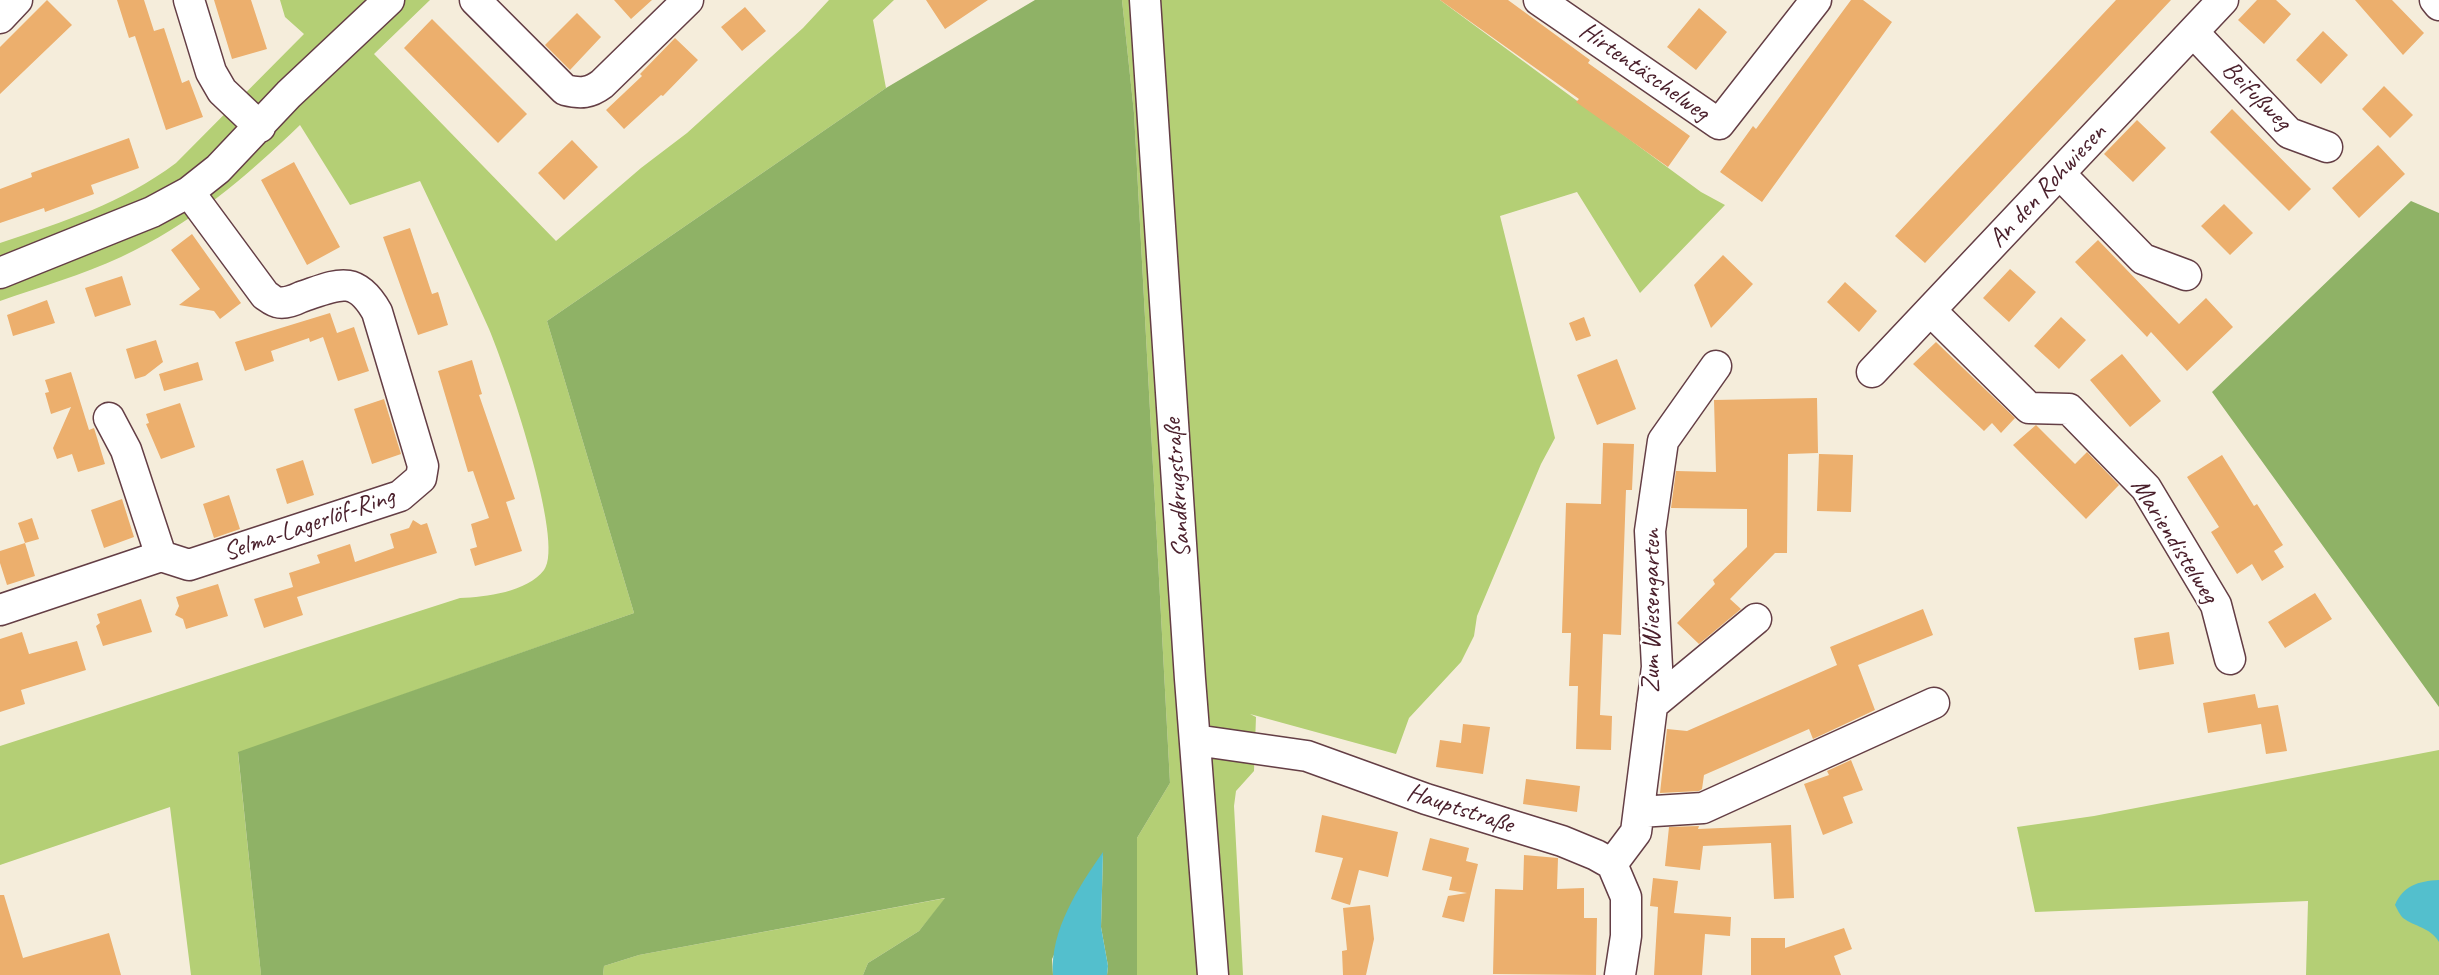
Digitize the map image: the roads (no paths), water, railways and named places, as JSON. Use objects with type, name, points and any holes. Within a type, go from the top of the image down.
[{"type":"street","points":[[0,18],[17,0]]},
{"type":"street","points":[[189,0],[216,82],[222,91],[260,127]]},
{"type":"street","points":[[0,273],[152,212],[189,192],[218,169],[289,94],[389,0]]},
{"type":"street","points":[[475,0],[565,90],[577,93],[591,92],[602,84],[688,0]]},
{"type":"street","name":"Sandkrugstraße","points":[[1145,0],[1194,740],[1213,975]]},
{"type":"street","name":"Hirtentäschelweg","points":[[1539,0],[1719,124],[1816,0]]},
{"type":"street","name":"An den Rohwiesen","points":[[1872,372],[2223,0]]},
{"type":"street","points":[[2435,0],[2439,4]]},
{"type":"street","name":"Beifußweg","points":[[2193,32],[2289,133],[2327,147]]},
{"type":"street","points":[[2060,174],[2143,259],[2186,275]]},
{"type":"street","name":"Selma-Lagerlöf-Ring","points":[[160,556],[189,565],[400,496],[421,478],[423,466],[377,312],[367,294],[354,286],[339,284],[293,300],[277,302],[265,295],[189,192]]},
{"type":"street","name":"Mariendistelweg","points":[[1931,311],[2029,408],[2069,409],[2146,488],[2216,605],[2230,659]]},
{"type":"street","name":"Zum Wiesengarten","points":[[1612,864],[1636,832],[1657,667],[1650,531],[1663,441],[1716,366]]},
{"type":"street","points":[[0,610],[160,556],[126,450],[109,418]]},
{"type":"street","points":[[1652,705],[1756,619]]},
{"type":"street","points":[[1639,812],[1703,808],[1934,703]]},
{"type":"street","name":"Hauptstraße","points":[[1194,740],[1307,756],[1426,799],[1562,841],[1612,864]]},
{"type":"street","points":[[1612,864],[1626,897],[1626,936],[1620,975]]},
{"type":"water","points":[[1103,852],[1101,927],[1108,966],[1107,975],[1053,975],[1053,958],[1061,926],[1075,895]]},
{"type":"water","points":[[2439,880],[2439,942],[2427,930],[2403,918],[2395,905],[2402,893],[2412,886]]}]
